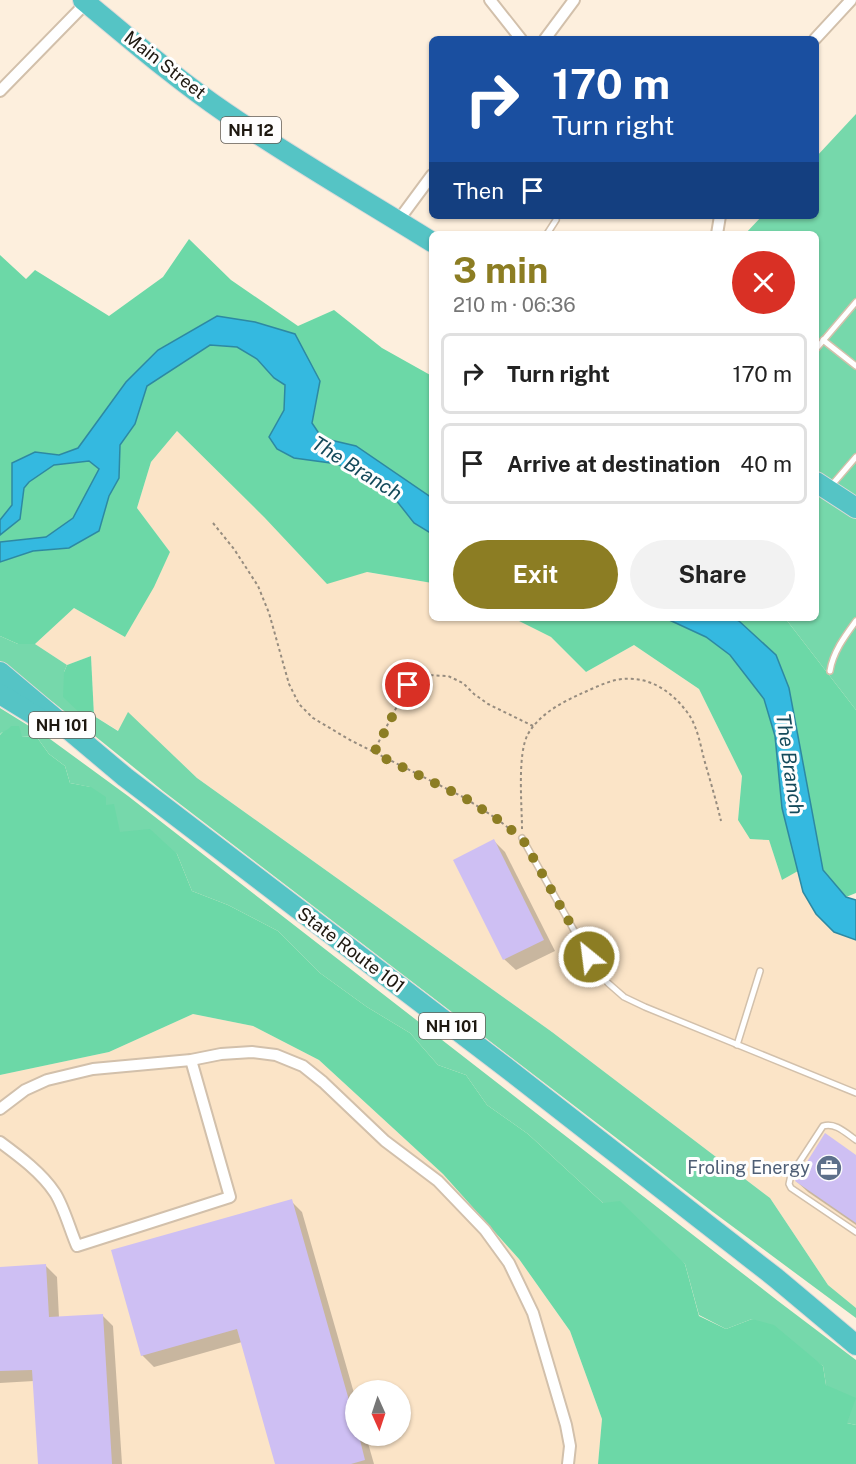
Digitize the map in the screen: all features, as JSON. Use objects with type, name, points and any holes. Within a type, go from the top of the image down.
[{"type":"highway","name":"Main Street","points":[[84,1],[225,112],[429,240]]},
{"type":"highway","points":[[822,486],[856,508]]},
{"type":"highway","name":"State Route 101","points":[[0,672],[125,777],[504,1066],[776,1278],[856,1345]]},
{"type":"highway","name":"State Route 101","points":[[0,694],[125,777]]},
{"type":"highway","name":"State Route 101","points":[[776,1278],[856,1331]]},
{"type":"street","points":[[490,0],[520,36]]},
{"type":"street","points":[[547,36],[574,0]]},
{"type":"street","points":[[818,36],[851,0]]},
{"type":"street","points":[[0,91],[84,1]]},
{"type":"street","points":[[399,221],[429,179]]},
{"type":"street","points":[[0,1109],[25,1090],[47,1080],[93,1069],[252,1052],[276,1055],[303,1066],[323,1082],[385,1142],[438,1181],[485,1230],[509,1263],[533,1313],[566,1425],[570,1446],[568,1464]]},
{"type":"street","points":[[0,1142],[45,1180],[56,1194],[77,1246],[230,1197],[191,1060]]},
{"type":"lane","points":[[549,231],[556,220]]},
{"type":"lane","points":[[819,345],[856,302]]},
{"type":"lane","points":[[823,340],[856,366]]},
{"type":"lane","points":[[822,486],[856,457]]},
{"type":"lane","points":[[830,671],[831,662],[856,621]]},
{"type":"lane","points":[[522,838],[589,957],[608,983],[624,997],[856,1093]]},
{"type":"lane","points":[[737,1045],[760,971]]},
{"type":"lane","points":[[856,1140],[835,1126],[830,1124],[823,1126],[791,1175],[789,1184],[791,1188],[856,1232]]},
{"type":"path","points":[[213,523],[234,549],[258,586],[269,613],[289,684],[299,704],[313,718],[350,740],[465,798],[522,838]]},
{"type":"path","points":[[374,753],[408,685],[425,675],[448,676],[463,683],[488,704],[533,726]]},
{"type":"path","points":[[522,838],[523,749],[533,726],[562,702],[614,680],[631,678],[659,685],[673,696],[688,713],[697,732],[721,821]]},
{"type":"shaded area","points":[[177,431],[327,583],[366,572],[429,582],[429,621],[519,621],[551,637],[586,672],[634,645],[699,689],[742,776],[738,820],[769,839],[782,880],[798,871],[803,892],[834,932],[856,940],[856,1308],[828,1285],[770,1198],[552,1032],[197,778],[128,713],[119,731],[94,716],[91,656],[67,665],[35,644],[74,608],[125,637],[170,552],[137,508],[151,462]]},
{"type":"shaded area","points":[[193,1014],[253,1026],[319,1060],[443,1174],[519,1259],[570,1331],[602,1419],[598,1464],[0,1464],[0,1075],[109,1052]]},
{"type":"green space","points":[[856,114],[856,710],[787,621],[819,621],[819,231],[748,231],[759,219],[819,219],[819,154]]},
{"type":"green space","points":[[189,239],[231,280],[298,326],[334,310],[382,348],[429,374],[429,496],[356,446],[322,438],[312,423],[320,380],[217,316],[158,350],[126,382],[78,448],[59,455],[35,452],[12,463],[12,505],[0,520],[0,255],[26,279],[35,270],[109,316],[163,277]]},
{"type":"green space","points":[[210,345],[237,347],[257,359],[274,378],[285,385],[284,410],[269,437],[294,458],[338,463],[396,500],[414,523],[429,532],[429,582],[367,572],[327,584],[264,517],[177,431],[151,462],[137,508],[170,552],[154,587],[125,637],[74,608],[35,644],[18,644],[0,636],[0,562],[33,551],[69,548],[99,531],[109,496],[119,478],[120,445],[135,424],[146,386]]},
{"type":"green space","points":[[89,461],[99,469],[73,518],[46,537],[0,542],[0,535],[20,519],[24,488],[29,482],[54,465]]},
{"type":"green space","points":[[519,621],[671,621],[706,637],[730,655],[764,699],[775,736],[782,808],[798,871],[782,880],[769,840],[750,839],[738,820],[742,776],[699,689],[634,645],[586,672],[551,637]]},
{"type":"green space","points":[[739,621],[787,621],[856,710],[856,893],[846,897],[823,870],[789,688],[776,655]]},
{"type":"green space","points":[[0,636],[18,644],[35,644],[67,665],[64,672],[82,715],[94,716],[118,731],[128,712],[197,778],[552,1032],[770,1198],[828,1285],[856,1308],[856,1318],[713,1212],[163,791],[54,703],[0,666]]},
{"type":"green space","points":[[91,656],[94,716],[82,715],[63,697],[64,672],[67,665]]},
{"type":"green space","points":[[0,708],[50,739],[128,796],[856,1360],[856,1425],[847,1423],[826,1385],[823,1366],[752,1319],[726,1329],[699,1315],[685,1264],[603,1203],[528,1134],[487,1105],[466,1075],[438,1065],[410,1033],[367,1007],[320,973],[278,931],[228,905],[192,891],[177,854],[119,832],[106,806],[90,787],[70,783],[65,766],[49,754],[36,736],[21,737],[9,730],[0,735]]},
{"type":"green space","points":[[11,726],[19,726],[22,737],[36,736],[49,754],[65,766],[70,783],[91,787],[106,797],[106,805],[114,804],[120,832],[150,829],[177,854],[192,891],[228,905],[278,931],[320,973],[367,1007],[410,1033],[438,1065],[466,1075],[487,1105],[528,1134],[603,1203],[620,1201],[685,1264],[699,1316],[726,1329],[752,1319],[774,1325],[823,1366],[826,1385],[856,1398],[847,1423],[856,1425],[856,1464],[598,1464],[602,1419],[570,1331],[519,1259],[443,1174],[319,1060],[253,1026],[193,1014],[109,1052],[0,1075],[0,735]]},
{"type":"water","name":"The Branch","points":[[217,316],[255,322],[295,334],[320,381],[312,423],[322,438],[356,446],[429,496],[429,532],[414,523],[396,500],[338,464],[294,458],[277,449],[269,437],[284,410],[285,385],[274,378],[257,359],[237,347],[210,345],[147,386],[135,424],[120,445],[119,478],[109,496],[99,531],[69,548],[33,551],[0,562],[0,542],[46,537],[73,518],[99,469],[89,461],[54,465],[24,488],[20,519],[0,535],[0,520],[12,505],[12,463],[35,452],[59,455],[78,448],[126,382],[158,350]]},
{"type":"water","name":"The Branch","points":[[671,621],[739,621],[776,655],[789,688],[823,870],[846,897],[856,900],[856,940],[834,932],[816,914],[803,892],[782,808],[775,736],[764,699],[730,655],[706,637]]},
{"type":"building","points":[[494,839],[544,940],[503,960],[453,860]]},
{"type":"building","name":"Froling Energy","points":[[825,1133],[856,1155],[856,1223],[795,1181]]},
{"type":"building","points":[[292,1199],[345,1386],[345,1446],[362,1446],[365,1460],[351,1464],[275,1464],[237,1329],[141,1356],[111,1250]]},
{"type":"building","points":[[46,1264],[49,1317],[103,1314],[112,1464],[38,1464],[32,1370],[0,1371],[0,1267]]},
{"type":"place","name":"Froling Energy","points":[[829,1168]]},
{"type":"route","points":[[408,685],[374,753],[465,798],[522,838],[589,957]]}]
